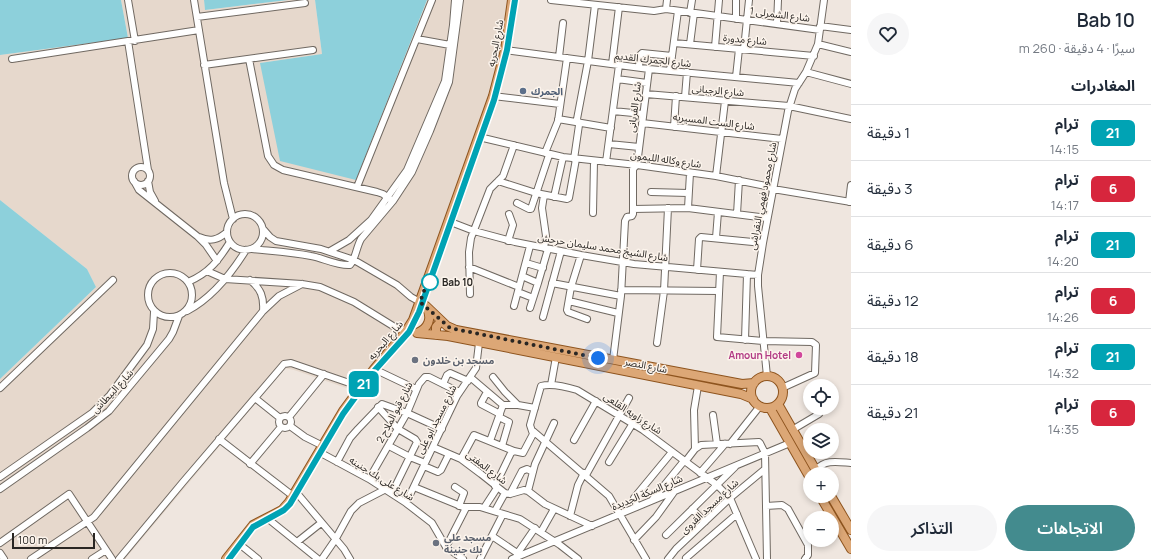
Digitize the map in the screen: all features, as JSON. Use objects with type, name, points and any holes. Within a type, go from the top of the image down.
[{"type":"main road","name":"شارع البحريه","points":[[226,559],[253,525],[282,510],[294,494],[340,416],[374,369],[414,320],[493,96],[505,50],[512,0]]},
{"type":"main road","name":"شارع النصر","points":[[420,303],[450,328],[456,330],[742,384],[754,383]]},
{"type":"main road","points":[[417,333],[425,328],[430,315],[420,303]]},
{"type":"main road","points":[[436,335],[436,327],[441,321]]},
{"type":"main road","name":"شارع النصر","points":[[406,331],[556,357],[741,394],[753,399]]},
{"type":"main road","points":[[767,376],[776,379],[782,388],[782,396],[774,406],[760,406],[753,399],[752,391],[754,383],[760,378],[767,376]]},
{"type":"main road","points":[[774,406],[792,430],[814,467]]},
{"type":"main road","points":[[774,406],[790,443],[804,467]]},
{"type":"main road","points":[[824,503],[851,549]]},
{"type":"main road","points":[[835,503],[851,530]]},
{"type":"street","points":[[128,0],[131,41],[148,170],[150,174],[148,182],[150,192],[157,204]]},
{"type":"street","points":[[194,0],[224,183],[233,219]]},
{"type":"street","points":[[356,187],[432,0]]},
{"type":"street","points":[[428,130],[445,81],[455,0]]},
{"type":"street","points":[[227,232],[230,242],[240,249],[302,254],[344,266],[350,265],[354,260],[361,239],[391,200],[428,130],[449,82],[460,0]]},
{"type":"street","name":"شارع الشمرلى 1","points":[[551,0],[595,5],[608,3],[619,7],[654,11],[678,11],[777,24],[851,30]]},
{"type":"street","points":[[666,10],[667,0]]},
{"type":"street","points":[[690,44],[692,0]]},
{"type":"street","points":[[715,46],[719,0]]},
{"type":"street","points":[[736,0],[736,19]]},
{"type":"street","points":[[736,77],[747,20],[748,0]]},
{"type":"street","points":[[777,24],[778,0]]},
{"type":"street","name":"شارع محمود فهمي النقراشى","points":[[767,376],[758,275],[789,106],[795,89],[806,72],[818,44],[824,0]]},
{"type":"street","points":[[197,17],[305,3]]},
{"type":"street","points":[[498,181],[544,195],[566,199],[569,198],[575,159],[577,119],[588,61],[595,5]]},
{"type":"street","points":[[612,64],[619,7]]},
{"type":"street","points":[[670,71],[678,11]]},
{"type":"street","points":[[559,57],[563,23]]},
{"type":"street","points":[[12,60],[199,30]]},
{"type":"street","points":[[416,39],[450,45]]},
{"type":"street","name":"شارع مدورة","points":[[674,43],[814,56]]},
{"type":"street","points":[[818,44],[851,52]]},
{"type":"street","points":[[204,65],[313,50]]},
{"type":"street","name":"شارع الجمرك القديم","points":[[505,50],[649,69],[799,82]]},
{"type":"street","points":[[639,67],[640,55],[642,53],[672,56]]},
{"type":"street","points":[[517,203],[530,209],[536,193],[558,119],[567,58]]},
{"type":"street","points":[[249,59],[268,156],[274,165],[283,170],[377,192],[391,200]]},
{"type":"street","points":[[606,162],[619,65]]},
{"type":"street","name":"شارع الفريانى","points":[[613,360],[621,293],[625,221],[627,217],[633,215],[633,169],[637,165],[649,69]]},
{"type":"street","points":[[685,97],[687,72]]},
{"type":"street","points":[[806,72],[851,84]]},
{"type":"street","points":[[617,79],[647,83]]},
{"type":"street","name":"شارع الرجبانى","points":[[646,94],[789,106],[851,119]]},
{"type":"street","points":[[493,96],[560,104]]},
{"type":"street","points":[[674,127],[676,96]]},
{"type":"street","points":[[716,176],[726,101]]},
{"type":"street","points":[[613,111],[643,114]]},
{"type":"street","points":[[558,119],[611,128]]},
{"type":"street","name":"شارع الست المسيريه","points":[[642,123],[782,139]]},
{"type":"street","name":"شارع وكاله الليمون","points":[[479,137],[563,157],[716,176],[766,186],[773,189],[850,202]]},
{"type":"street","points":[[609,144],[639,147]]},
{"type":"street","points":[[470,294],[469,245],[490,189],[503,176],[514,145]]},
{"type":"street","points":[[554,197],[563,157]]},
{"type":"street","points":[[593,213],[594,161]]},
{"type":"street","points":[[148,170],[142,167],[136,168],[132,173],[139,190],[197,236],[206,245],[217,261]]},
{"type":"street","points":[[688,208],[690,173]]},
{"type":"street","points":[[737,214],[739,180]]},
{"type":"street","points":[[134,181],[141,185],[148,182]]},
{"type":"street","points":[[850,202],[851,185]]},
{"type":"street","points":[[651,192],[688,193]]},
{"type":"street","points":[[530,308],[543,268],[546,248],[546,228],[542,208],[544,195]]},
{"type":"street","points":[[330,251],[355,235],[391,200]]},
{"type":"street","points":[[657,343],[666,267],[668,208]]},
{"type":"street","points":[[633,210],[688,208],[768,218]]},
{"type":"street","points":[[716,238],[718,212]]},
{"type":"street","points":[[508,240],[513,224],[509,214]]},
{"type":"street","points":[[197,236],[209,240],[215,240],[227,232],[230,223],[238,215],[251,215],[256,218],[267,235],[276,241],[330,251],[354,260],[397,285],[420,303]]},
{"type":"street","name":"شارع الشيخ محمد سليمان حرحش","points":[[448,221],[474,231],[530,246],[581,255],[666,267],[758,275]]},
{"type":"street","points":[[185,312],[189,307],[192,294],[188,282],[177,274],[171,273],[158,276],[153,280],[150,286],[148,298],[149,304],[154,312],[166,318],[179,316],[200,303],[225,279],[249,250],[261,241],[263,229]]},
{"type":"street","points":[[697,270],[699,238],[716,238],[763,243]]},
{"type":"street","points":[[188,282],[198,278],[207,271],[217,261],[230,242]]},
{"type":"street","points":[[514,306],[530,246]]},
{"type":"street","points":[[543,317],[561,251]]},
{"type":"street","points":[[581,255],[571,287],[567,311],[587,319]]},
{"type":"street","points":[[526,263],[543,268]]},
{"type":"street","points":[[469,267],[533,298]]},
{"type":"street","points":[[207,271],[225,279],[302,284],[320,288],[338,294],[393,326],[406,331]]},
{"type":"street","points":[[720,272],[717,337],[763,341],[812,342],[817,346],[816,373],[782,388]]},
{"type":"street","points":[[745,340],[747,274]]},
{"type":"street","points":[[522,276],[550,293]]},
{"type":"street","points":[[0,388],[113,280]]},
{"type":"street","points":[[249,280],[256,285],[261,292],[263,311]]},
{"type":"street","points":[[552,283],[571,287],[621,293],[664,290],[719,292]]},
{"type":"street","points":[[31,559],[94,517],[263,311],[279,296],[302,284]]},
{"type":"street","points":[[569,301],[618,313]]},
{"type":"street","name":"شارع البيطاش","points":[[0,477],[92,413],[110,395],[147,345],[153,330],[154,312]]},
{"type":"street","name":"شارع البيطاش","points":[[0,489],[109,411],[169,339],[179,316]]},
{"type":"street","name":"شارع مسجد ابو على","points":[[406,503],[459,392],[476,368],[479,343]]},
{"type":"street","points":[[551,385],[556,357]]},
{"type":"street","points":[[119,559],[281,367],[291,363],[361,387]]},
{"type":"street","points":[[374,369],[416,389]]},
{"type":"street","points":[[459,392],[443,384],[447,375],[450,373],[469,379],[503,405],[518,405],[535,408],[530,425],[533,431],[609,496],[646,559]]},
{"type":"street","points":[[289,417],[324,374]]},
{"type":"street","name":"شارع قبو الملاح 2","points":[[369,479],[407,413],[419,384],[426,377],[429,377],[443,384]]},
{"type":"street","points":[[493,377],[518,405]]},
{"type":"street","name":"شارع زاويه القلعى","points":[[535,408],[540,387],[542,385],[551,385],[577,390],[633,423],[717,485],[730,498]]},
{"type":"street","points":[[695,449],[694,410],[698,386]]},
{"type":"street","points":[[487,392],[481,404],[510,422],[502,446]]},
{"type":"street","points":[[255,398],[280,418]]},
{"type":"street","points":[[570,516],[578,485],[629,398]]},
{"type":"street","points":[[574,440],[596,401]]},
{"type":"street","points":[[490,441],[503,405]]},
{"type":"street","points":[[380,406],[407,413],[442,429]]},
{"type":"street","points":[[322,559],[355,507],[360,503],[389,491],[410,457],[417,440],[398,429],[380,406]]},
{"type":"street","points":[[337,462],[350,438],[380,406]]},
{"type":"street","points":[[700,473],[728,444],[760,406]]},
{"type":"street","points":[[713,415],[717,444]]},
{"type":"street","points":[[792,430],[817,415]]},
{"type":"street","points":[[280,418],[283,416],[289,417]]},
{"type":"street","points":[[281,427],[284,429],[290,426],[291,420],[289,417]]},
{"type":"street","points":[[280,418],[279,424],[281,427]]},
{"type":"street","points":[[609,462],[633,423]]},
{"type":"street","points":[[554,424],[545,440],[535,464],[528,491],[554,509],[592,526]]},
{"type":"street","name":"شارع على بك جنينه","points":[[290,426],[337,462],[369,479],[406,503],[432,523],[446,547],[463,559]]},
{"type":"street","points":[[250,464],[281,427]]},
{"type":"street","points":[[460,459],[474,435],[520,453],[524,452],[533,431]]},
{"type":"street","points":[[219,439],[250,464],[294,494],[344,549],[350,559]]},
{"type":"street","points":[[652,500],[695,449],[701,445],[759,442],[764,454],[767,559]]},
{"type":"street","name":"شارع السكة الجديدة","points":[[512,559],[518,554],[592,526],[790,443]]},
{"type":"street","points":[[389,446],[438,472],[440,472],[449,454]]},
{"type":"street","name":"شارع المفتى","points":[[433,447],[460,459],[507,494],[520,490],[528,491]]},
{"type":"street","points":[[484,508],[496,487],[511,453],[514,451]]},
{"type":"street","points":[[637,507],[634,498],[672,452]]},
{"type":"street","points":[[821,467],[828,462],[851,463]]},
{"type":"street","points":[[666,535],[738,465]]},
{"type":"street","points":[[495,511],[522,472],[528,469],[533,472]]},
{"type":"street","name":"شارع مسجد القروى","points":[[668,559],[676,549],[730,498],[765,469]]},
{"type":"street","points":[[414,487],[459,506],[466,508],[484,508],[520,519],[541,532],[578,559]]},
{"type":"street","points":[[455,487],[464,493],[459,506]]},
{"type":"street","points":[[634,540],[656,517],[674,492]]},
{"type":"street","points":[[0,543],[68,494],[112,559]]},
{"type":"street","points":[[730,498],[756,559]]},
{"type":"street","points":[[766,506],[782,505],[788,509],[808,545],[808,555],[805,559]]},
{"type":"street","points":[[446,547],[466,508]]},
{"type":"street","points":[[541,532],[554,509]]},
{"type":"street","points":[[692,509],[705,522]]},
{"type":"street","points":[[480,559],[502,514]]},
{"type":"street","points":[[686,558],[737,514]]},
{"type":"street","points":[[267,518],[318,559]]},
{"type":"street","points":[[298,542],[321,523]]},
{"type":"street","points":[[492,536],[518,554],[535,528]]},
{"type":"street","points":[[238,543],[258,559]]},
{"type":"street","points":[[92,559],[106,550]]},
{"type":"street","points":[[0,553],[4,559]]},
{"type":"shaded area","points":[[121,0],[204,0],[205,10],[288,0],[315,0],[322,54],[260,63],[356,180],[427,0],[515,0],[514,24],[509,53],[419,312],[358,392],[285,368],[125,559],[106,559],[103,555],[97,559],[0,559],[0,379],[96,287],[87,269],[0,200],[0,55],[128,38]]},
{"type":"water","points":[[0,0],[121,0],[128,38],[0,55]]},
{"type":"water","points":[[204,0],[288,0],[205,10]]},
{"type":"water","points":[[315,0],[427,0],[356,180],[280,161],[260,63],[322,54]]},
{"type":"water","points":[[0,200],[87,269],[96,287],[0,379]]},
{"type":"tram line","points":[[229,559],[253,527],[284,511],[290,504],[343,414],[375,370],[409,332],[419,312],[494,101],[507,50],[515,0]]},
{"type":"tram line","name":"21","points":[[229,559],[249,530],[256,524],[284,510],[290,504],[343,414],[375,370],[406,337],[412,327],[434,272],[494,100],[507,50],[515,0]]},
{"type":"place","name":"الجمرك","points":[[523,91]]},
{"type":"place","name":"Bab 10","points":[[430,282]]},
{"type":"place","name":"Amoun Hotel","points":[[799,355]]},
{"type":"place","name":"مسجد بن خلدون","points":[[415,360]]},
{"type":"place","name":"مسجد على بك جنينة","points":[[436,543]]},
{"type":"route","points":[[430,282],[428,280],[420,302],[450,328],[598,358]]}]
